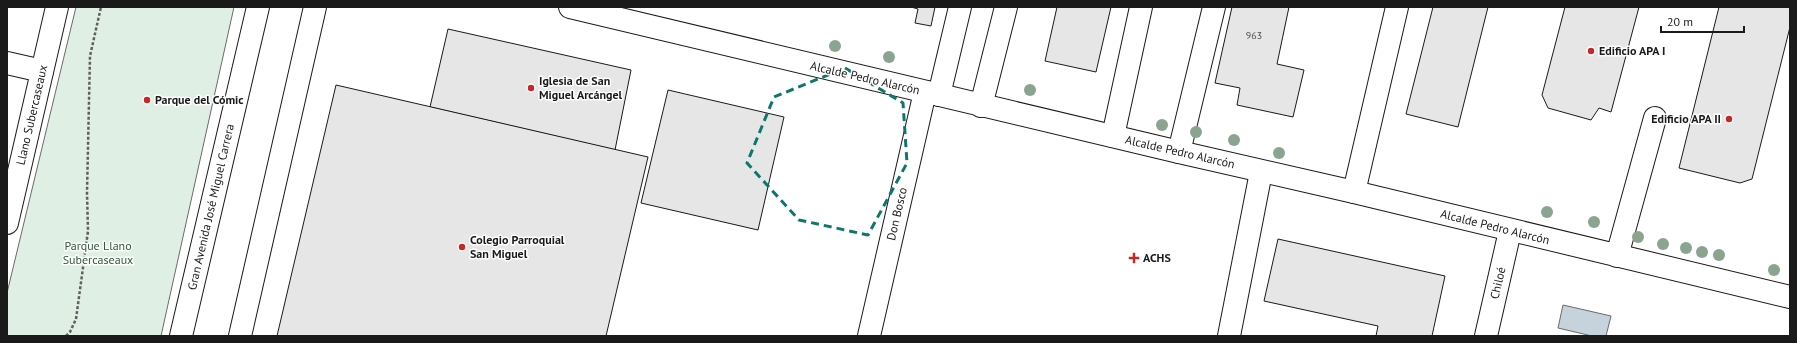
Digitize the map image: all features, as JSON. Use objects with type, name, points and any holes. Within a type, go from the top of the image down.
[{"type":"street","name":"Llano Subercaseaux","points":[[7,223],[57,7]]},
{"type":"street","name":"Gran Avenida José Miguel Carrera","points":[[181,336],[258,7]]},
{"type":"street","points":[[240,336],[315,7]]},
{"type":"street","name":"Alcalde Pedro Alarcón","points":[[570,7],[981,106],[1114,136],[1261,172],[1354,192],[1790,297]]},
{"type":"street","name":"Don Bosco","points":[[870,336],[932,94],[960,7]]},
{"type":"street","points":[[981,106],[1006,7]]},
{"type":"street","points":[[1114,136],[1141,7]]},
{"type":"street","points":[[1179,152],[1214,7]]},
{"type":"street","points":[[1354,192],[1398,7]]},
{"type":"street","points":[[7,63],[42,71]]},
{"type":"street","points":[[1617,256],[1655,118]]},
{"type":"street","points":[[1229,336],[1261,172]]},
{"type":"street","name":"Chiloé","points":[[1486,336],[1510,230]]},
{"type":"path","points":[[66,336],[70,332],[76,319],[88,230],[87,193],[90,56],[101,7]]},
{"type":"highlighted area","points":[[845,68],[903,103],[907,163],[868,235],[799,220],[747,163],[774,97]]},
{"type":"green space","name":"Parque Llano Subercaseaux","points":[[76,7],[234,7],[161,336],[7,336],[7,293]]},
{"type":"shaded area","points":[[1563,305],[1611,316],[1606,336],[1592,336],[1558,328]]},
{"type":"building","points":[[911,7],[935,7],[931,26],[915,23],[918,9]]},
{"type":"building","points":[[1057,7],[1111,7],[1096,72],[1045,61]]},
{"type":"building","points":[[1232,7],[1289,7],[1277,64],[1304,70],[1293,117],[1237,105],[1240,88],[1215,83]]},
{"type":"building","points":[[1433,7],[1488,7],[1458,127],[1406,114]]},
{"type":"building","name":"Edificio APA I","points":[[1565,7],[1639,7],[1611,112],[1599,108],[1591,120],[1548,108],[1542,95]]},
{"type":"building","name":"Edificio APA II","points":[[1719,7],[1790,7],[1790,27],[1752,179],[1740,183],[1679,168]]},
{"type":"building","name":"Iglesia de San Miguel Arcángel","points":[[448,29],[631,70],[615,150],[430,107]]},
{"type":"building","name":"Colegio Parroquial San Miguel","points":[[336,85],[648,157],[606,336],[277,336]]},
{"type":"building","points":[[668,90],[784,117],[758,230],[641,203]]},
{"type":"building","points":[[1278,239],[1445,276],[1432,336],[1376,336],[1378,326],[1264,301]]},
{"type":"place","name":"Edificio APA I","points":[[1591,51]]},
{"type":"place","name":"Iglesia de San Miguel Arcángel","points":[[531,88]]},
{"type":"place","name":"Parque del Cómic","points":[[147,100]]},
{"type":"place","name":"Edificio APA II","points":[[1729,119]]},
{"type":"place","name":"Colegio Parroquial San Miguel","points":[[462,247]]},
{"type":"place","name":"ACHS","points":[[1134,258]]}]
